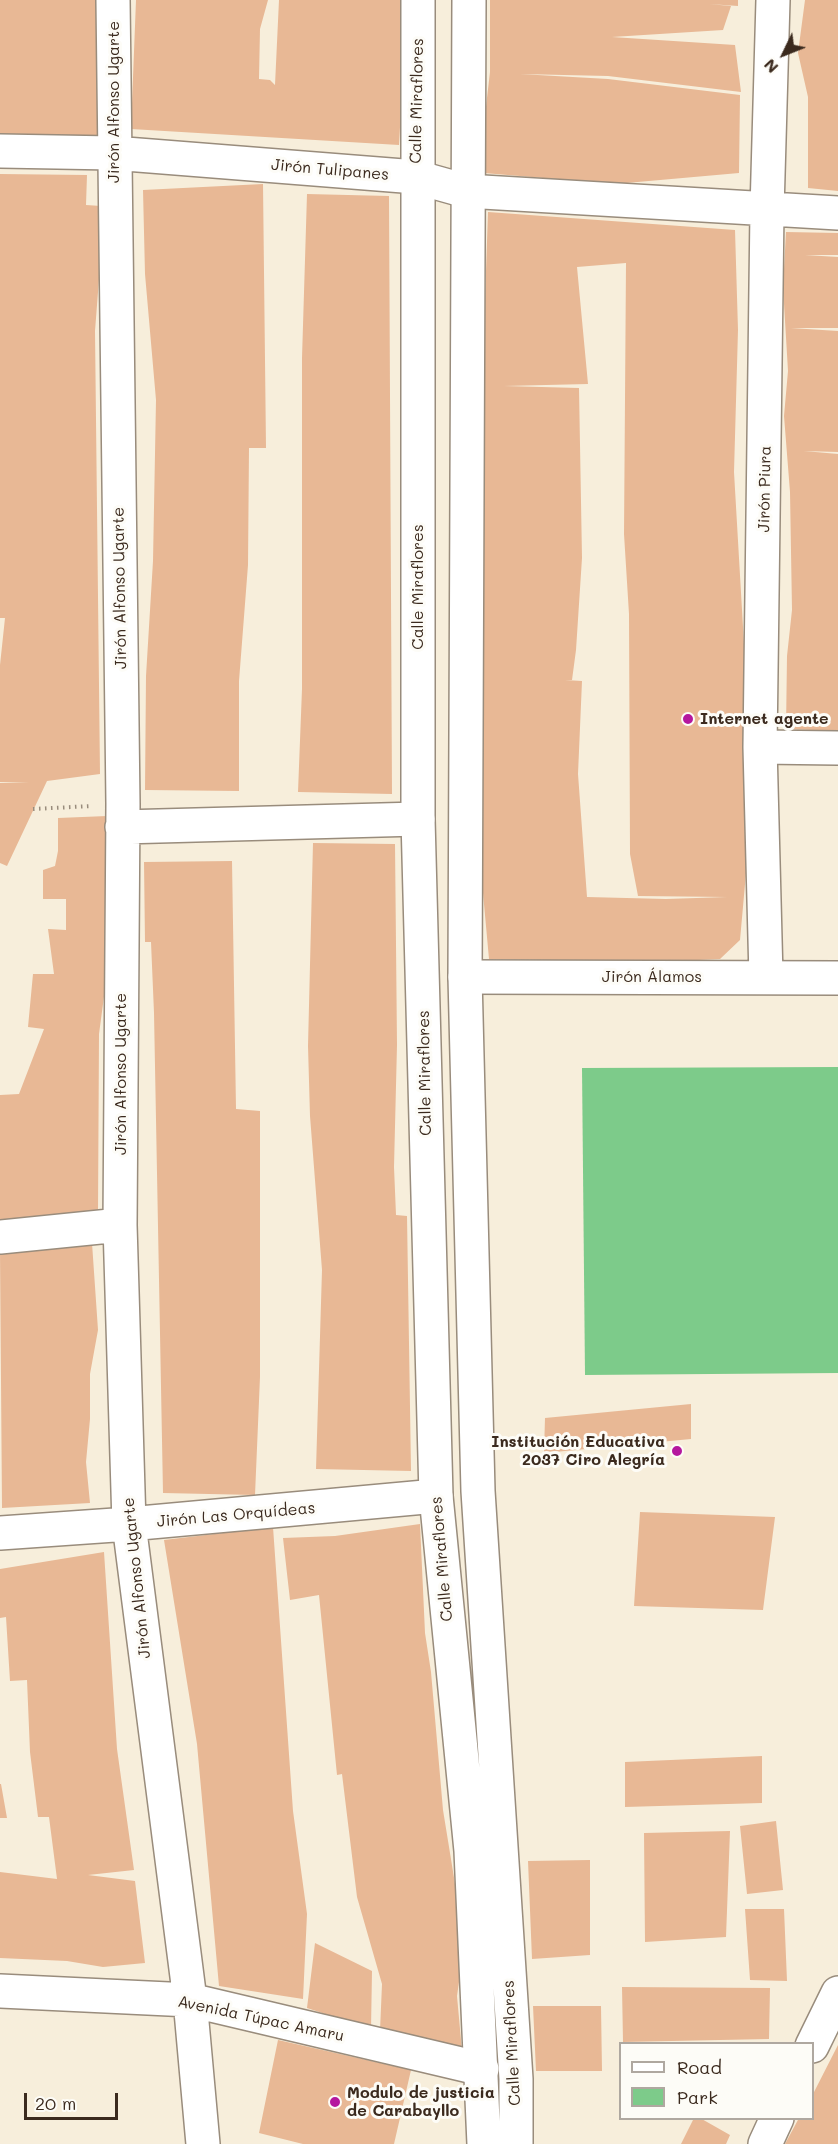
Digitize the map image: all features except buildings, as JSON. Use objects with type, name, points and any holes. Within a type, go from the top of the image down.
[{"type":"street","name":"Jirón Alfonso Ugarte","points":[[113,0],[113,153],[123,816],[120,1225],[129,1524],[190,2000],[203,2144]]},
{"type":"street","name":"Calle Miraflores","points":[[418,0],[416,177],[418,819],[436,1496],[471,1851],[484,2144]]},
{"type":"street","name":"Calle Miraflores","points":[[469,0],[466,191],[465,977],[478,1491],[516,2079],[516,2144]]},
{"type":"street","name":"Jirón Piura","points":[[766,978],[760,747],[767,210],[773,0]]},
{"type":"street","name":"Jirón Tulipanes","points":[[0,151],[113,153],[416,177],[466,191],[838,213]]},
{"type":"street","points":[[760,747],[838,748]]},
{"type":"street","points":[[123,816],[418,819]]},
{"type":"street","name":"Jirón Álamos","points":[[465,977],[838,978]]},
{"type":"street","points":[[0,1237],[120,1225]]},
{"type":"street","name":"Jirón Las Orquídeas","points":[[0,1533],[129,1524],[436,1496]]},
{"type":"street","name":"Avenida Túpac Amaru","points":[[0,1990],[190,2000],[482,2069]]},
{"type":"street","points":[[814,2044],[838,1993]]},
{"type":"street","points":[[765,2144],[776,2120]]},
{"type":"path","points":[[33,809],[123,816]]},
{"type":"green space","points":[[838,1067],[838,1373],[585,1375],[582,1068]]},
{"type":"place","name":"Internet agente","points":[[688,719]]},
{"type":"place","name":"Institución Educativa 2037 Ciro Alegría","points":[[677,1451]]},
{"type":"place","name":"Modulo de justicia de Carabayllo","points":[[335,2102]]}]
